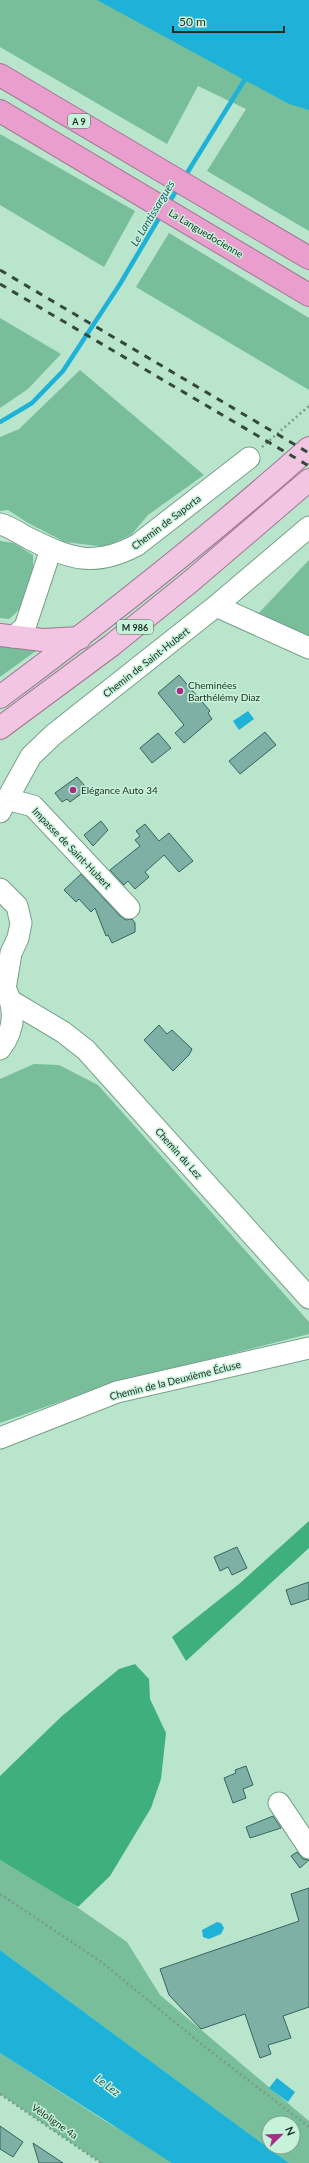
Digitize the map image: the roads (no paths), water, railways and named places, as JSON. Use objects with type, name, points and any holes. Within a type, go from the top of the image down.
[{"type":"highway","name":"A 9","points":[[0,75],[309,258]]},
{"type":"highway","name":"La Languedocienne","points":[[0,111],[309,295]]},
{"type":"main road","name":"M 986","points":[[0,697],[80,638],[244,505],[309,448]]},
{"type":"main road","name":"M 986","points":[[0,728],[118,640],[190,582],[309,480]]},
{"type":"main road","points":[[7,636],[43,640],[80,638]]},
{"type":"street","name":"Chemin de Saporta","points":[[0,524],[66,556],[91,559],[121,554],[137,545],[249,458]]},
{"type":"street","name":"Chemin de Saint-Hubert","points":[[4,805],[31,756],[53,735],[216,606],[309,527]]},
{"type":"street","points":[[7,636],[25,627],[51,549]]},
{"type":"street","points":[[216,606],[309,648]]},
{"type":"street","name":"Impasse de Saint-Hubert","points":[[4,805],[33,806],[129,908]]},
{"type":"street","points":[[0,889],[17,906],[21,923],[18,938],[5,956],[5,991],[13,1021],[3,1045]]},
{"type":"street","name":"Chemin du Lez","points":[[5,991],[41,1020],[63,1032],[86,1050],[309,1298]]},
{"type":"street","points":[[3,1045],[41,1020]]},
{"type":"street","name":"Chemin de la Deuxième Écluse","points":[[0,1438],[117,1392],[309,1348]]},
{"type":"street","points":[[279,1804],[309,1848]]},
{"type":"water","points":[[97,0],[309,0],[309,110],[289,104]]},
{"type":"water","points":[[248,711],[254,719],[239,730],[233,721]]},
{"type":"water","points":[[217,1922],[221,1923],[224,1928],[221,1934],[209,1939],[203,1937],[202,1930]]},
{"type":"water","name":"Le Lez","points":[[0,1950],[261,2142],[261,2155],[278,2155],[289,2163],[172,2163],[0,2053]]},
{"type":"water","points":[[277,2078],[295,2092],[288,2102],[269,2088]]},
{"type":"waterway","name":"Le Lantissargues","points":[[184,178],[247,76]]},
{"type":"waterway","name":"Le Lantissargues","points":[[168,204],[178,188]]},
{"type":"waterway","name":"Le Lantissargues","points":[[0,422],[32,403],[63,371],[120,284],[162,213]]},
{"type":"railway","points":[[0,270],[309,453]]},
{"type":"railway","points":[[0,284],[309,466]]},
{"type":"place","name":"Cheminées Barthélémy Diaz","points":[[180,691]]},
{"type":"place","name":"Elégance Auto 34","points":[[73,790]]}]
